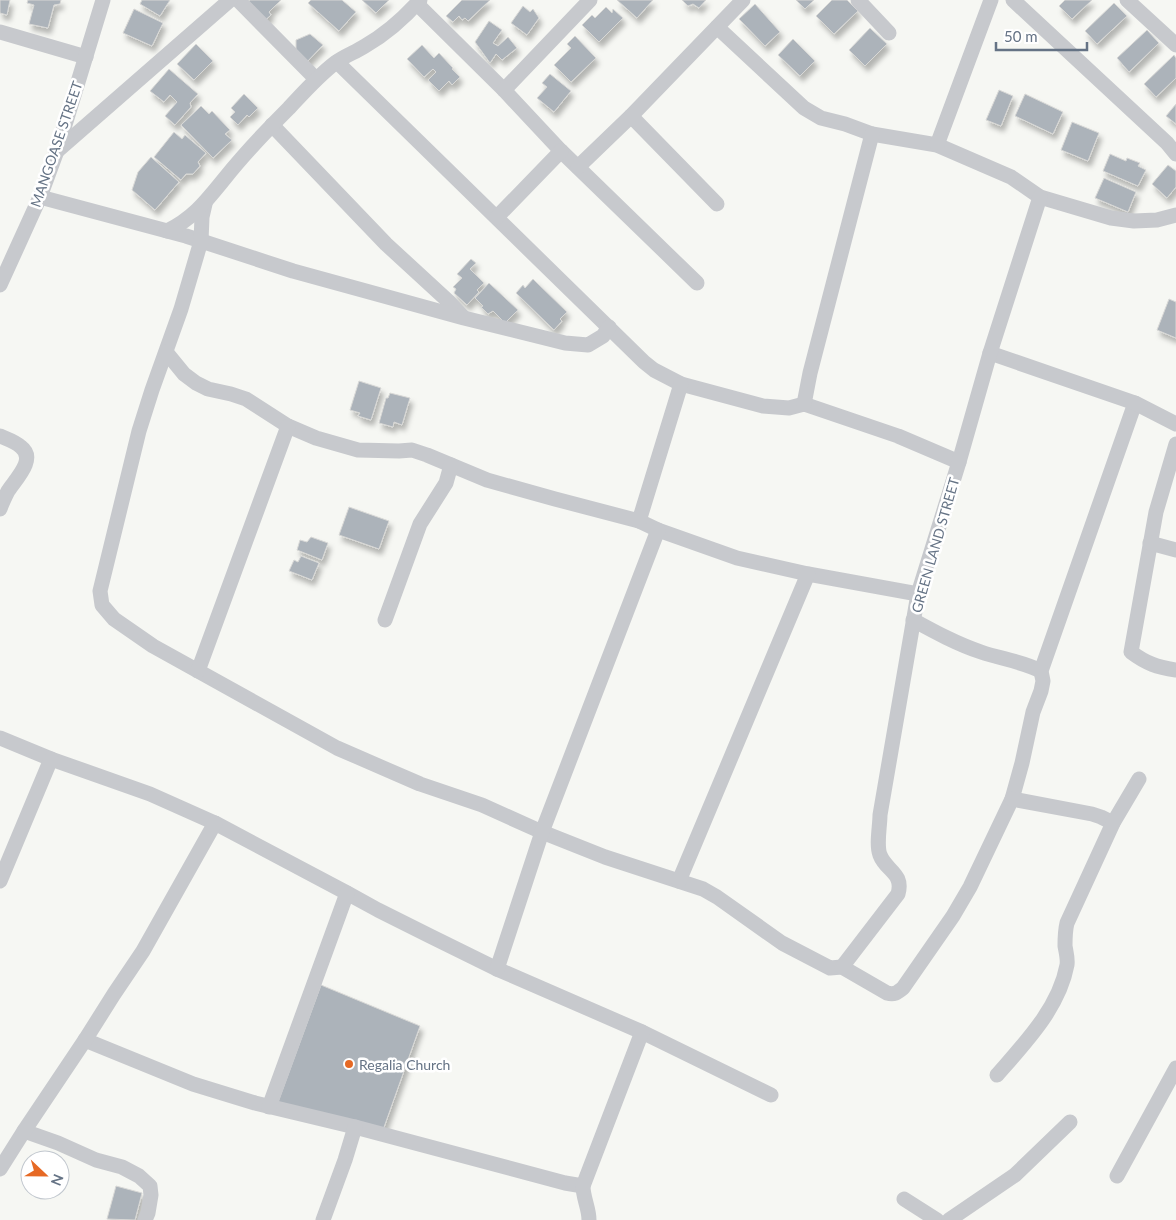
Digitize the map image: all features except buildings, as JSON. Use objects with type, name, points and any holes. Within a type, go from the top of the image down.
[{"type":"street","name":"MANGOASE STREET","points":[[0,286],[40,197],[57,151],[103,0]]},
{"type":"street","points":[[57,151],[230,0]]},
{"type":"street","points":[[238,0],[316,80]]},
{"type":"street","points":[[504,90],[590,0]]},
{"type":"street","points":[[578,167],[631,116],[743,0]]},
{"type":"street","points":[[858,0],[889,33]]},
{"type":"street","points":[[937,145],[992,0]]},
{"type":"street","points":[[1013,0],[1167,143],[1176,154]]},
{"type":"street","points":[[1127,0],[1176,45]]},
{"type":"street","points":[[167,231],[186,221],[204,204],[226,176],[272,125],[316,80],[336,62],[373,41],[401,20],[418,2],[561,151],[697,283]]},
{"type":"street","points":[[717,27],[804,108],[822,118],[872,134],[937,145],[1011,177],[1040,196],[1111,218],[1134,221],[1157,220],[1176,215]]},
{"type":"street","points":[[0,32],[86,57]]},
{"type":"street","points":[[336,62],[654,370],[681,384],[762,406],[789,408],[804,404],[898,436],[958,462]]},
{"type":"street","points":[[631,116],[717,204]]},
{"type":"street","points":[[272,125],[386,244],[464,318]]},
{"type":"street","points":[[804,404],[810,373],[872,134]]},
{"type":"street","points":[[497,217],[561,151]]},
{"type":"street","name":"GREEN LAND STREET","points":[[842,966],[898,894],[899,880],[879,854],[880,815],[918,594],[990,352],[1040,196]]},
{"type":"street","points":[[40,197],[202,241],[293,271],[464,318],[565,343],[588,345],[602,336],[609,327]]},
{"type":"street","points":[[204,204],[202,241],[139,431],[100,591],[102,605],[114,619],[154,646],[336,748],[420,784],[482,805],[542,832],[605,857],[703,889],[782,943],[830,968],[842,966],[886,993],[897,994],[903,988],[953,916],[970,887],[1012,799],[1022,763],[1032,712],[1041,692],[1043,681],[1041,671],[1135,404]]},
{"type":"street","points":[[166,352],[184,374],[196,383],[208,389],[246,399],[288,426],[316,438],[358,450],[412,450],[427,454],[487,480],[639,521],[658,530],[737,558],[808,574],[918,594]]},
{"type":"street","points":[[990,352],[1135,404],[1176,424]]},
{"type":"street","points":[[639,521],[681,384]]},
{"type":"street","points":[[198,670],[288,426]]},
{"type":"street","points":[[0,436],[21,447],[26,452],[27,460],[19,476],[9,489],[0,509]]},
{"type":"street","points":[[1176,444],[1156,512],[1131,652],[1143,661],[1159,667],[1176,670]]},
{"type":"street","points":[[385,620],[420,524],[446,483],[451,466]]},
{"type":"street","points":[[497,968],[542,832],[658,530]]},
{"type":"street","points":[[1150,543],[1176,550]]},
{"type":"street","points":[[679,881],[808,574]]},
{"type":"street","points":[[913,620],[980,652],[1028,664],[1041,671]]},
{"type":"street","points":[[0,738],[51,759],[150,794],[215,823],[378,910],[497,968],[642,1032],[771,1095]]},
{"type":"street","points":[[0,881],[51,759]]},
{"type":"street","points":[[997,1075],[1028,1040],[1056,997],[1067,963],[1065,934],[1067,923],[1113,823],[1139,779]]},
{"type":"street","points":[[1012,799],[1092,814],[1113,823]]},
{"type":"street","points":[[0,1169],[143,951],[215,823]]},
{"type":"street","points":[[269,1107],[347,893]]},
{"type":"street","points":[[590,1220],[589,1209],[583,1194],[583,1186],[642,1032]]},
{"type":"street","points":[[85,1040],[193,1084],[269,1107],[355,1127],[565,1183],[583,1186]]},
{"type":"street","points":[[1117,1176],[1176,1068]]},
{"type":"street","points":[[949,1220],[1015,1175],[1070,1122]]},
{"type":"street","points":[[323,1220],[355,1127]]},
{"type":"street","points":[[24,1131],[58,1143],[96,1160],[122,1167],[140,1176],[150,1186],[151,1195],[145,1220]]},
{"type":"street","points":[[904,1199],[937,1220]]},
{"type":"place","name":"Regalia Church","points":[[349,1064]]}]
